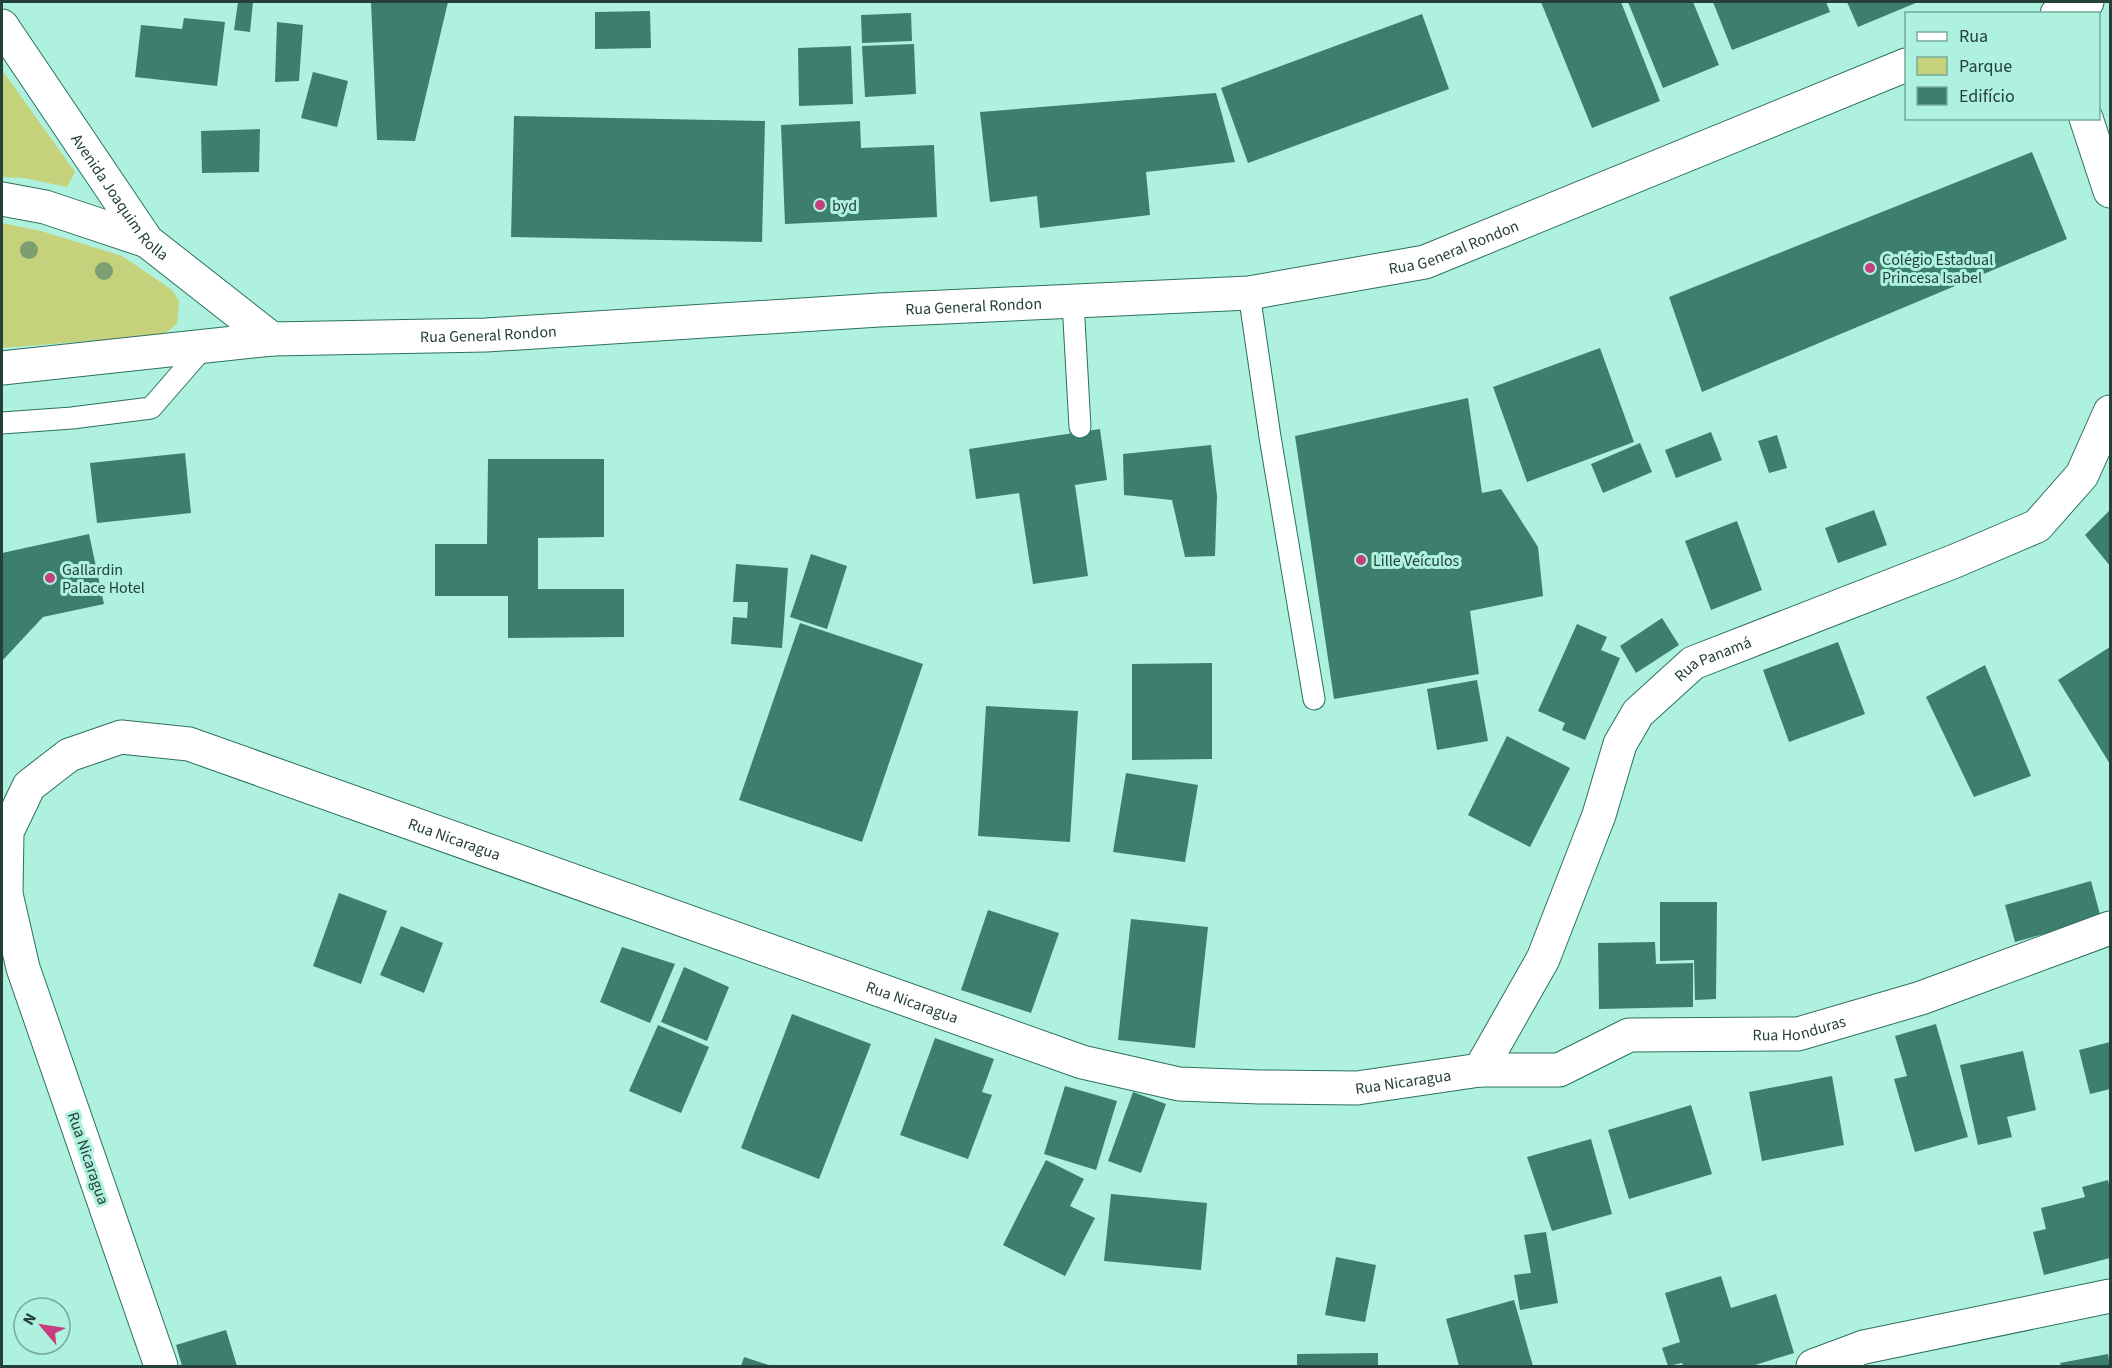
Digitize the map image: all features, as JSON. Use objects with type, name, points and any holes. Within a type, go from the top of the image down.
[{"type":"street","points":[[2062,12],[2087,2]]},
{"type":"street","name":"Avenida Joaquim Rolla","points":[[2,26],[147,241],[272,339]]},
{"type":"street","name":"Rua General Rondon","points":[[2,368],[272,339],[486,336],[879,310],[1073,303],[1249,293],[1425,262],[1905,65]]},
{"type":"street","points":[[2087,120],[2110,191]]},
{"type":"street","points":[[2,200],[45,207],[147,241]]},
{"type":"street","name":"Rua Panamá","points":[[1479,1070],[1543,959],[1599,815],[1620,744],[1638,713],[1693,663],[1944,565],[2037,526],[2082,475],[2110,412]]},
{"type":"street","name":"Rua Nicaragua","points":[[161,1366],[23,968],[6,894],[7,832],[28,786],[69,755],[121,736],[189,744],[1082,1062],[1179,1084],[1260,1087],[1357,1088],[1479,1070]]},
{"type":"street","name":"Rua Honduras","points":[[1479,1070],[1559,1070],[1629,1035],[1798,1034],[1921,998],[2110,928]]},
{"type":"street","points":[[1814,1366],[1864,1347],[2110,1296]]},
{"type":"lane","points":[[1249,293],[1270,437],[1314,699]]},
{"type":"lane","points":[[1073,303],[1080,427]]},
{"type":"lane","points":[[2,423],[72,418],[151,408],[204,347]]},
{"type":"green space","points":[[2,70],[75,172],[67,187],[24,178],[2,177]]},
{"type":"green space","points":[[2,223],[41,231],[122,256],[172,290],[179,301],[177,324],[163,335],[2,348]]},
{"type":"building","points":[[238,2],[253,2],[250,32],[234,30]]},
{"type":"building","points":[[371,2],[448,2],[415,141],[377,140]]},
{"type":"building","points":[[1541,2],[1621,2],[1660,101],[1592,128]]},
{"type":"building","points":[[1628,2],[1693,2],[1719,65],[1663,88]]},
{"type":"building","points":[[1713,2],[1826,2],[1830,12],[1732,50]]},
{"type":"building","points":[[1847,2],[1918,2],[1858,27]]},
{"type":"building","points":[[650,11],[651,48],[595,49],[595,12]]},
{"type":"building","points":[[911,13],[912,41],[862,43],[861,15]]},
{"type":"building","points":[[1422,14],[1449,89],[1248,163],[1221,88]]},
{"type":"building","points":[[184,18],[225,22],[217,86],[135,77],[141,25],[182,29]]},
{"type":"building","points":[[277,22],[303,25],[299,81],[275,82]]},
{"type":"building","points":[[914,44],[916,94],[865,97],[862,46]]},
{"type":"building","points":[[851,46],[853,104],[799,106],[798,48]]},
{"type":"building","points":[[313,72],[348,81],[337,127],[301,118]]},
{"type":"building","points":[[1216,93],[1235,162],[1146,172],[1150,215],[1040,228],[1037,196],[990,202],[980,112]]},
{"type":"building","points":[[514,116],[765,121],[762,242],[511,237]]},
{"type":"building","points":[[860,121],[861,148],[934,145],[937,217],[785,224],[781,125]]},
{"type":"building","points":[[260,129],[259,172],[202,173],[201,131]]},
{"type":"building","name":"Colégio Estadual Princesa Isabel","points":[[2032,152],[2067,239],[1702,392],[1669,297]]},
{"type":"building","points":[[1600,348],[1634,442],[1527,482],[1493,387]]},
{"type":"building","points":[[1468,398],[1482,493],[1501,489],[1538,547],[1543,596],[1470,611],[1479,674],[1334,699],[1295,436]]},
{"type":"building","points":[[1100,429],[1107,480],[1075,485],[1088,576],[1033,584],[1019,493],[976,499],[969,449]]},
{"type":"building","points":[[1711,432],[1722,460],[1676,478],[1665,450]]},
{"type":"building","points":[[1777,435],[1787,468],[1769,473],[1758,441]]},
{"type":"building","points":[[1640,443],[1652,472],[1603,493],[1591,464]]},
{"type":"building","points":[[1211,445],[1217,496],[1215,556],[1185,557],[1172,500],[1124,495],[1123,454]]},
{"type":"building","points":[[185,453],[191,513],[97,523],[90,463]]},
{"type":"building","points":[[488,459],[604,459],[604,537],[538,538],[538,589],[624,589],[624,637],[508,638],[508,596],[435,596],[435,544],[487,544]]},
{"type":"building","points":[[1874,510],[1887,545],[1838,563],[1825,528]]},
{"type":"building","points":[[2110,510],[2110,566],[2085,535]]},
{"type":"building","points":[[1737,521],[1762,590],[1711,610],[1685,541]]},
{"type":"building","name":"Gallardin Palace Hotel","points":[[89,534],[104,604],[43,617],[2,661],[2,553]]},
{"type":"building","points":[[811,554],[847,566],[827,629],[790,617]]},
{"type":"building","points":[[736,564],[788,568],[782,648],[731,644],[733,617],[747,618],[748,602],[733,602]]},
{"type":"building","points":[[1662,618],[1679,645],[1636,673],[1620,646]]},
{"type":"building","points":[[800,623],[923,664],[862,842],[739,800]]},
{"type":"building","points":[[1577,624],[1607,637],[1601,650],[1620,658],[1585,740],[1562,730],[1565,723],[1538,711]]},
{"type":"building","points":[[1838,642],[1865,714],[1789,742],[1763,670]]},
{"type":"building","points":[[2110,647],[2110,764],[2058,680]]},
{"type":"building","points":[[1212,663],[1212,759],[1132,760],[1132,664]]},
{"type":"building","points":[[1985,665],[2031,776],[1974,797],[1926,697]]},
{"type":"building","points":[[1477,680],[1488,741],[1437,750],[1427,689]]},
{"type":"building","points":[[986,706],[1078,711],[1070,842],[978,836]]},
{"type":"building","points":[[1507,736],[1570,768],[1530,847],[1468,815]]},
{"type":"building","points":[[1126,773],[1198,785],[1185,862],[1113,852]]},
{"type":"building","points":[[2091,881],[2101,918],[2015,942],[2005,905]]},
{"type":"building","points":[[339,893],[387,911],[361,984],[313,966]]},
{"type":"building","points":[[1660,902],[1717,902],[1716,999],[1695,1000],[1694,960],[1660,961]]},
{"type":"building","points":[[988,910],[1059,933],[1031,1013],[961,990]]},
{"type":"building","points":[[1131,919],[1208,927],[1195,1048],[1118,1040]]},
{"type":"building","points":[[401,926],[443,943],[424,993],[380,975]]},
{"type":"building","points":[[1655,942],[1656,964],[1693,963],[1693,1007],[1599,1009],[1598,943]]},
{"type":"building","points":[[622,947],[675,964],[650,1023],[600,1002]]},
{"type":"building","points":[[684,967],[729,987],[707,1041],[661,1022]]},
{"type":"building","points":[[792,1014],[871,1044],[819,1179],[741,1148]]},
{"type":"building","points":[[1936,1024],[1968,1137],[1915,1152],[1894,1079],[1907,1076],[1895,1036]]},
{"type":"building","points":[[658,1025],[709,1047],[681,1113],[629,1091]]},
{"type":"building","points":[[935,1038],[994,1059],[982,1092],[992,1095],[968,1159],[900,1135]]},
{"type":"building","points":[[2110,1042],[2110,1089],[2090,1094],[2079,1050]]},
{"type":"building","points":[[2023,1051],[2036,1110],[2007,1117],[2012,1137],[1978,1145],[1960,1065]]},
{"type":"building","points":[[1832,1076],[1844,1145],[1762,1161],[1749,1092]]},
{"type":"building","points":[[1065,1086],[1117,1101],[1096,1170],[1044,1154]]},
{"type":"building","points":[[1133,1092],[1166,1104],[1141,1173],[1108,1161]]},
{"type":"building","points":[[1691,1105],[1712,1174],[1629,1199],[1608,1130]]},
{"type":"building","points":[[1591,1139],[1612,1214],[1552,1231],[1527,1157]]},
{"type":"building","points":[[1046,1160],[1084,1179],[1070,1206],[1095,1218],[1065,1276],[1003,1245]]},
{"type":"building","points":[[2108,1180],[2110,1258],[2044,1275],[2033,1232],[2046,1229],[2041,1208],[2085,1197],[2082,1187]]},
{"type":"building","points":[[1111,1194],[1207,1203],[1201,1270],[1104,1261]]},
{"type":"building","points":[[1546,1232],[1558,1303],[1520,1310],[1514,1275],[1531,1273],[1524,1235]]},
{"type":"building","points":[[1336,1257],[1376,1265],[1365,1322],[1325,1315]]},
{"type":"building","points":[[1721,1276],[1731,1308],[1776,1294],[1794,1353],[1752,1366],[1683,1366],[1682,1363],[1668,1366],[1662,1348],[1680,1342],[1665,1293]]},
{"type":"building","points":[[1514,1300],[1533,1366],[1459,1366],[1446,1319]]},
{"type":"building","points":[[226,1330],[237,1366],[182,1366],[176,1345]]},
{"type":"building","points":[[1378,1353],[1378,1366],[1297,1366],[1297,1354]]},
{"type":"building","points":[[2108,1354],[2110,1366],[2061,1366],[2060,1363]]},
{"type":"building","points":[[744,1357],[772,1366],[741,1366]]},
{"type":"place","name":"byd","points":[[820,205]]},
{"type":"place","name":"Colégio Estadual Princesa Isabel","points":[[1870,268]]},
{"type":"place","name":"Lille Veículos","points":[[1361,560]]},
{"type":"place","name":"Gallardin Palace Hotel","points":[[50,578]]}]
